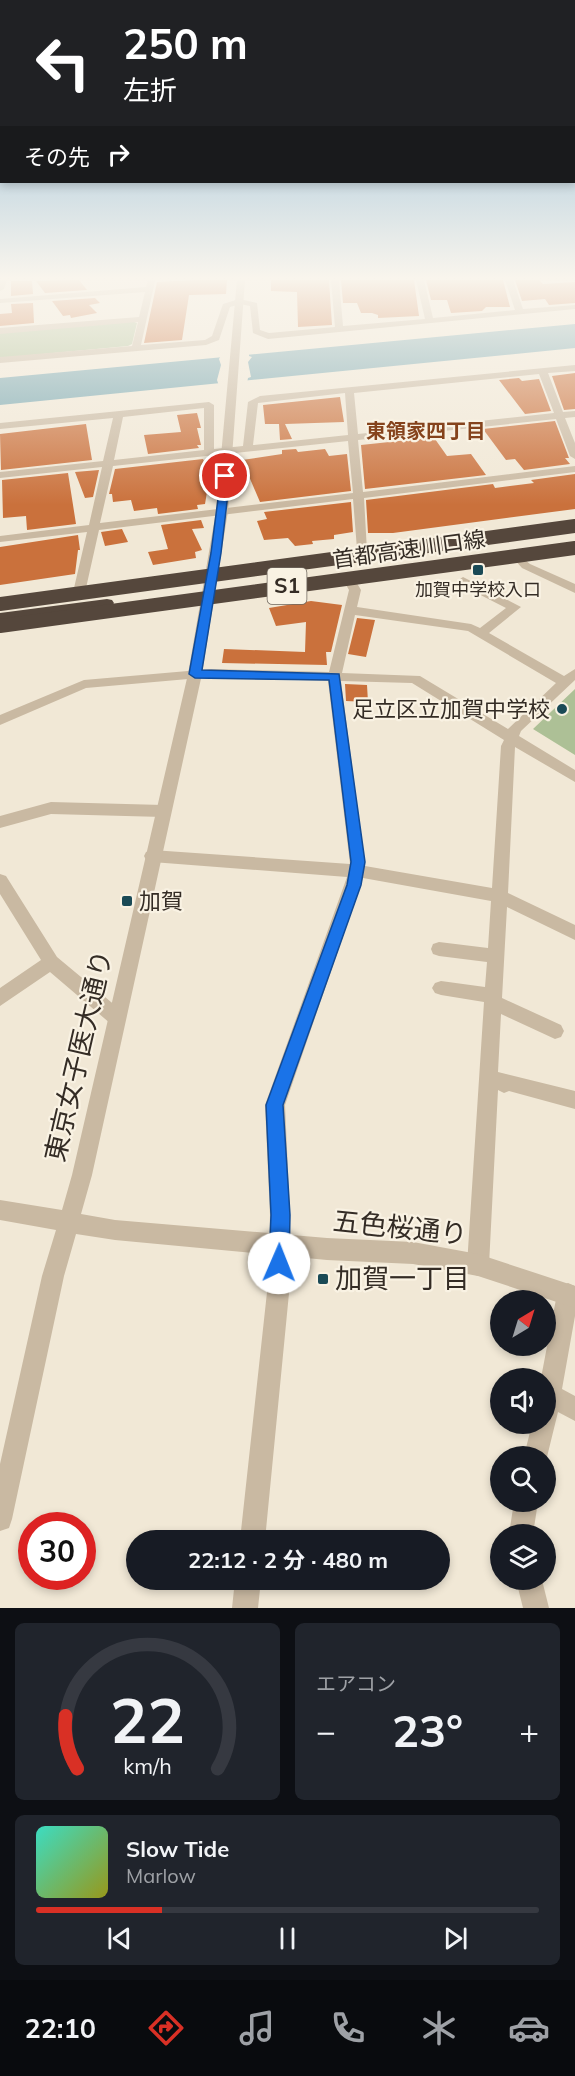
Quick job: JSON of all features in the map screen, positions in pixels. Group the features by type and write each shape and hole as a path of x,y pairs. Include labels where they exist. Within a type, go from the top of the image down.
{"highway":[{"name":"首都高速川口線","path":"0,605 575,526"},
{"name":"S1","path":"0,605 292,571 575,532"},
{"path":"0,618 575,541"},
{"name":"首都高速川口線","path":"0,626 575,548"}],"street":[{"path":"0,360 56,355"},
{"name":"東京女子医大通り","path":"0,1520 67,1223 82,1175 152,856 195,674 222,511 236,355"},
{"path":"248,448 253,402 260,399 575,368"},
{"path":"543,372 575,456"},
{"path":"350,390 352,437 363,549"},
{"path":"0,426 209,405 209,452"},
{"path":"80,588 119,414"},
{"path":"0,475 575,414"},
{"path":"0,539 575,469"},
{"path":"520,559 526,566 575,589"},
{"path":"463,581 515,607 481,633"},
{"path":"253,1530 279,1283 275,1105 354,885 358,862 334,676 349,610 356,590 351,583"},
{"path":"349,610 471,627 570,678 515,729 510,737 478,1265"},
{"path":"0,720 84,684 195,674 415,679 575,777"},
{"path":"0,822 51,807 163,811"},
{"path":"152,856 356,871 499,896 575,933"},
{"path":"0,880 51,962 117,1018"},
{"path":"439,949 495,956"},
{"path":"0,998 51,962"},
{"path":"441,988 494,999 555,1031"},
{"path":"489,1077 504,1084 509,1082 575,1100"},
{"name":"五色桜通り","path":"0,1210 115,1230 413,1253 478,1265 571,1296"},
{"path":"556,1368 571,1296"},
{"path":"556,1405 575,1409"},
{"path":"245,1608 247,1590"},
{"path":"532,1590 536,1608"}],"green space":[{"path":"0,355 32,355 0,358"},
{"name":"足立区立加賀中学校","path":"575,689 575,755 533,729"}],"water":[{"path":"244,355 504,355 0,405 0,378"}],"pier":[{"path":"221,355 252,357 248,362 251,377 248,378 247,383 219,386 217,380 221,365 219,359"}],"building":[{"path":"575,373 575,409 564,410 552,376"},
{"path":"519,378 522,381 539,379 551,411 525,414 499,380"},
{"path":"340,397 344,422 285,424 292,439 280,440 279,424 265,424 263,405"},
{"path":"197,413 201,428 197,428 201,445 197,445 199,448 148,454 144,435 181,432 177,415"},
{"path":"555,421 569,458 565,458 570,464 524,470 515,459 506,460 483,429"},
{"path":"86,424 92,460 1,470 0,434"},
{"path":"435,439 447,456 471,454 486,475 365,489 361,445"},
{"path":"296,449 298,452 325,449 329,456 347,454 351,491 260,502 242,460 282,454 282,450"},
{"path":"203,459 210,474 205,504 197,505 198,509 158,514 157,508 134,511 131,500 113,502 112,494 109,494 115,469"},
{"path":"99,470 93,497 85,498 75,472"},
{"path":"68,473 76,524 27,530 26,516 3,518 2,480"},
{"path":"575,474 575,509 393,533 368,533 366,500 493,484 495,488"},
{"path":"351,502 353,532 334,535 334,539 312,541 313,544 295,546 288,538 264,540 257,521 267,519 264,512"},
{"path":"201,520 204,528 192,529 202,550 195,552 196,558 153,565 148,552 168,549 161,525"},
{"path":"122,529 128,542 105,546 101,532"},
{"path":"78,535 80,550 78,550 75,574 0,585 0,547"},
{"path":"311,601 342,605 331,652 326,652 327,665 222,663 224,649 305,652 306,622 276,626 269,608"},
{"path":"357,618 375,620 366,657 348,654"},
{"path":"345,684 367,685 368,702 346,701"}],"place":[{"name":"加賀中学校入口","path":"478,570"},
{"name":"足立区立加賀中学校","path":"562,709"},
{"name":"加賀","path":"127,901"},
{"name":"加賀一丁目","path":"323,1279"}],"district":[{"name":"東領家四丁目","path":"426,431"}],"route":[{"path":"225,476 216,553 195,674 334,676 358,862 354,885 275,1105 280,1215 279,1263"}]}
